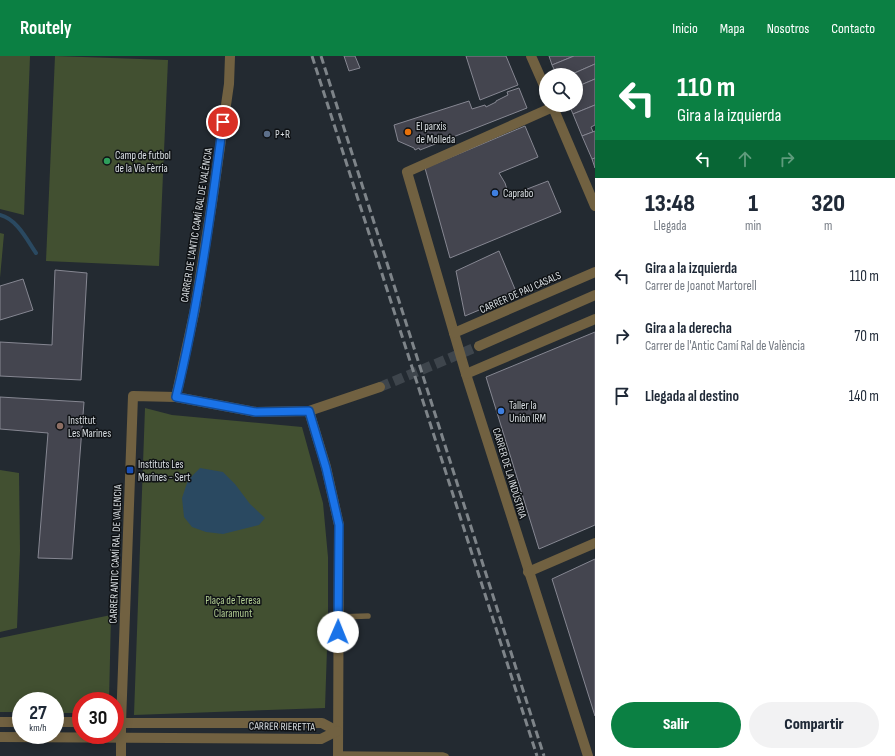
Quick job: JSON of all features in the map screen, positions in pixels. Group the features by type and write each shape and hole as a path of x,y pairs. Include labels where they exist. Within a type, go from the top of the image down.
{"street":[{"name":"CARRER DE L'ANTIC CAMÍ RAL DE VALÈNCIA","path":"176,397 195,309 212,203 229,84 230,56"},
{"path":"532,56 539,73"},
{"name":"CARRER DE LA INDÚSTRIA","path":"540,112 407,172 466,374 588,756"},
{"path":"556,112 595,206"},
{"name":"CARRER DE PAU CASALS","path":"454,334 595,272"},
{"path":"479,346 595,295"},
{"path":"466,374 595,318"},
{"path":"176,397 256,412 309,411 380,387"},
{"name":"CARRER ANTIC CAMÍ RAL DE VALENCIA","path":"119,692 133,396 176,397"},
{"path":"309,411 326,468 339,525 338,755"},
{"path":"528,572 595,543"},
{"path":"0,722 12,722"},
{"name":"CARRER RIERETTA","path":"124,723 322,723 337,731"},
{"name":"CARRER RIERETTA","path":"124,738 321,739 337,731"},
{"name":"CARRER RIERETTA","path":"0,737 72,738"},
{"name":"CARRER ANTIC CAMÍ RAL DE VALENCIA","path":"121,744 121,756"}],"lane":[{"path":"338,617 368,616"},
{"path":"338,755 446,756"}],"green space":[{"path":"0,56 30,56 24,215 0,209"},
{"name":"Camp de futbol de la Via Fèrria","path":"55,56 168,60 159,266 46,261"},
{"path":"0,233 4,234 0,278"},
{"name":"Plaça de Teresa Claramunt","path":"145,408 172,415 302,427 323,503 328,557 328,619 325,708 134,715"},
{"path":"0,470 19,473 20,551 17,628 0,632"},
{"path":"111,615 109,692 72,692 72,713 64,713 64,692 12,692 12,712 0,712 0,638"}],"water":[{"path":"200,468 223,472 235,484 250,504 265,518 259,525 223,534 206,532 192,527 184,517 182,498 188,480"}],"building":[{"path":"344,56 355,56 360,68 349,71"},
{"path":"466,56 506,56 518,85 480,100"},
{"path":"549,56 574,56 552,65"},
{"path":"574,56 595,56 595,64 583,69 583,68 554,68 552,65"},
{"path":"595,64 595,79 583,84 583,69"},
{"path":"595,79 595,105 583,110 583,84"},
{"path":"519,88 527,108 420,150 419,148 415,150 414,148 398,141 394,125 469,101 472,109 485,105 486,107 508,95 507,92"},
{"path":"595,105 595,125 591,127 593,132 582,136 573,114 583,112 583,110"},
{"path":"525,126 538,157 499,173 505,183 509,196 548,181 561,212 450,258 425,168"},
{"path":"595,131 595,158 592,159 582,136"},
{"path":"595,158 595,168 592,159"},
{"path":"499,251 517,294 465,316 456,271"},
{"path":"55,270 87,273 81,380 0,376 0,342 52,345"},
{"path":"23,279 33,310 0,320 0,286"},
{"path":"595,332 595,525 539,549 486,377"},
{"path":"0,397 84,402 72,559 38,558 48,433 0,429"},
{"path":"595,559 595,716 552,579"}],"waterway":[{"path":"0,215 6,217 16,225 36,253"}],"tunnel":[{"path":"380,387 479,346"}],"railway":[{"path":"312,56 537,756"},
{"path":"321,56 544,756"}],"place":[{"name":"El parxis de Molleda","path":"408,132"},
{"name":"P+R","path":"267,134"},
{"name":"Camp de futbol de la Via Fèrria","path":"107,161"},
{"name":"Caprabo","path":"495,193"},
{"name":"Taller la Unión IRM","path":"501,411"},
{"name":"Institut Les Marines","path":"60,426"},
{"name":"Instituts Les Marines - Sert","path":"130,470"}],"route":[{"path":"223,122 195,309 176,397 256,412 309,411 326,468 339,525 338,632"}]}
